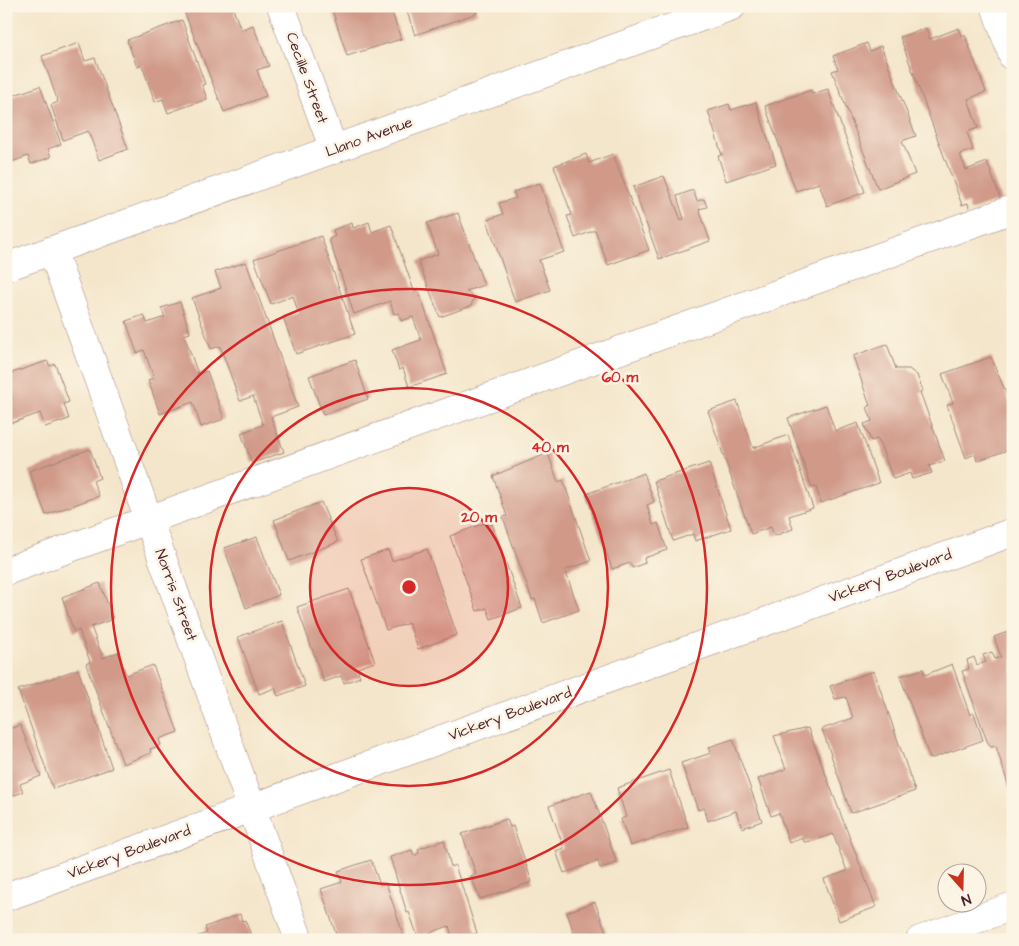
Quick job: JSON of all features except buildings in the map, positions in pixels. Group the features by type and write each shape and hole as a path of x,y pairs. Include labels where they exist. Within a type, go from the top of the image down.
{"street":[{"name":"Cecille Street","path":"281,6 334,150"},
{"name":"Llano Avenue","path":"6,267 732,6"},
{"path":"995,6 1013,57"},
{"path":"6,571 1013,209"},
{"name":"Norris Street","path":"52,250 299,940"},
{"name":"Vickery Boulevard","path":"6,896 1013,532"},
{"path":"920,940 1013,906"}]}
